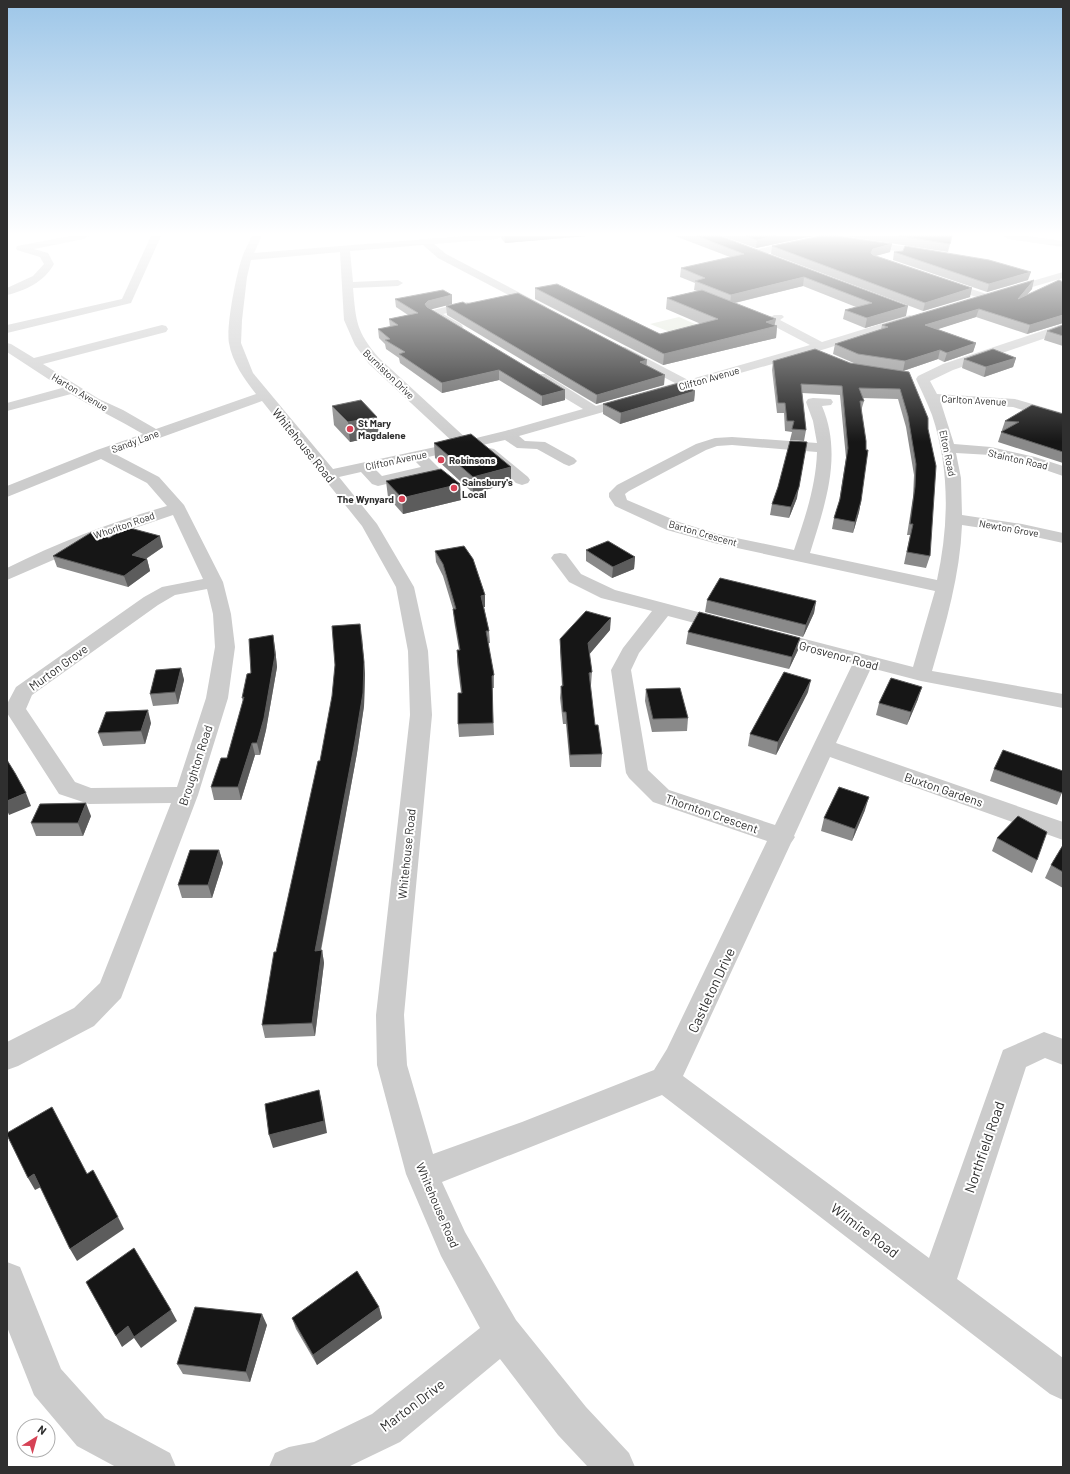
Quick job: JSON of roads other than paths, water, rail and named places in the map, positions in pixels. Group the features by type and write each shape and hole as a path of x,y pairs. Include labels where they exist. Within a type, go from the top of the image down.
{"street":[{"path":"7,329 111,305"},
{"name":"Whitehouse Road","path":"238,305 235,343 247,374 328,475 370,524 405,587 418,651 421,715 390,1015 392,1065 422,1174 454,1244 503,1333 572,1421 615,1467"},
{"name":"Burniston Drive","path":"349,305 350,320 354,332 361,345 374,361 471,444 522,480"},
{"path":"467,305 433,313 467,333"},
{"path":"535,305 553,314"},
{"name":"Clifton Avenue","path":"328,475 365,467 378,481 432,469 418,455 508,435 808,350 824,352 921,316 901,308"},
{"path":"778,317 772,321 824,352"},
{"path":"908,377 924,379 948,367 1063,328"},
{"path":"31,362 162,329"},
{"path":"609,344 686,384"},
{"name":"Harton Avenue","path":"7,347 94,402 118,413 154,434"},
{"path":"527,370 594,410"},
{"name":"Elton Road","path":"922,675 952,557 955,519 954,485 948,448 938,412 930,398 924,379"},
{"path":"7,407 73,389"},
{"name":"Sandy Lane","path":"7,492 102,453 264,396"},
{"name":"Carlton Avenue","path":"930,398 1015,403 1063,418"},
{"path":"800,557 814,512 822,476 825,448 822,427 813,402 826,402"},
{"path":"508,435 522,445 540,445 569,461"},
{"name":"Barton Crescent","path":"825,448 732,441 715,442 701,447 623,488 617,493 617,497 621,503 673,526 714,538 944,587"},
{"name":"Stainton Road","path":"948,448 991,451 1030,460 1063,471"},
{"name":"Broughton Road","path":"7,1057 84,1017 110,990 186,795 217,698 225,647 222,614 214,582 178,508 153,480 102,453"},
{"name":"Whorlton Road","path":"7,576 37,559 102,531 178,508"},
{"name":"Newton Grove","path":"955,519 1022,529 1063,538"},
{"name":"Grosvenor Road","path":"559,558 575,578 608,594 922,675 1063,701"},
{"name":"Murton Grove","path":"186,795 89,796 67,788 15,710 23,692 151,600 169,591 214,582"},
{"name":"Thornton Crescent","path":"664,608 630,652 622,670 637,773 662,796 783,837"},
{"name":"Castleton Drive","path":"666,1080 678,1058 783,837 864,661"},
{"name":"Buxton Gardens","path":"824,747 1063,831"},
{"name":"Northfield Road","path":"937,1285 1014,1059 1044,1045 1063,1052"},
{"path":"422,1174 524,1136 666,1080"},
{"name":"Wilmire Road","path":"666,1080 1063,1381"},
{"path":"7,1280 47,1382 91,1432 156,1467"},
{"name":"Marton Drive","path":"289,1467 317,1461 386,1428 503,1333"}],"place":[{"name":"St Mary Magdalene","path":"350,429"},
{"name":"Robinsons","path":"441,460"},
{"name":"Sainsbury's Local","path":"454,488"},
{"name":"The Wynyard","path":"402,499"}]}
